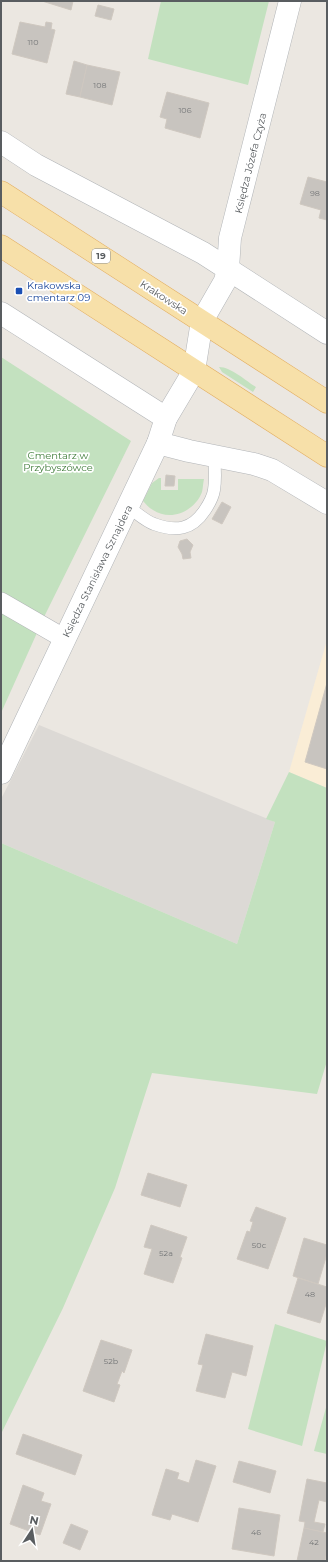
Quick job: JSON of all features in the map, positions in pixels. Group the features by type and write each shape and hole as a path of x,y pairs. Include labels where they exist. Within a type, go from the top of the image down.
{"main road":[{"name":"Krakowska","path":"1,192 327,402"},
{"path":"1,246 327,456"}],"street":[{"name":"Księdza Józefa Czyża","path":"202,321 225,281 228,269 230,238 290,1"},
{"path":"1,142 36,165 203,254 327,333"},
{"path":"1,313 166,418"},
{"path":"194,371 202,321"},
{"name":"Księdza Stanisława Sznajdera","path":"1,773 158,443 166,418 194,371"},
{"path":"158,443 190,451 248,462 272,470 327,503"},
{"path":"1,602 65,639"}],"lane":[{"path":"128,507 153,524 173,529 192,524 203,513 214,492 214,456"}],"shaded area":[{"path":"327,640 327,788 289,772"},
{"path":"39,725 275,822 237,944 1,843 1,799"}],"green space":[{"path":"161,1 269,1 248,85 148,59"},
{"name":"Cmentarz w Przybyszówce","path":"1,357 131,441 45,615 1,713"},
{"path":"219,367 228,369 256,387 253,392 222,372"},
{"path":"161,478 161,490 178,490 178,479 204,479 202,492 194,505 182,513 167,515 160,513 150,508 143,501 152,483"},
{"path":"289,772 327,788 327,1061 317,1094 152,1073 115,1188 63,1308 1,1434 1,843 237,944 275,822 266,819"},
{"path":"275,1324 327,1341 302,1446 248,1429"},
{"path":"327,1404 327,1454 314,1451"}],"building":[{"path":"42,1 73,1 71,10"},
{"path":"98,5 114,9 111,20 95,16"},
{"path":"20,22 45,27 46,22 52,23 51,29 55,30 47,63 12,54"},
{"path":"74,61 87,65 80,97 66,94"},
{"path":"87,65 120,72 112,105 80,97"},
{"path":"167,92 209,103 200,138 165,128 167,119 160,117"},
{"path":"308,177 327,182 327,220 319,218 321,210 300,204"},
{"path":"166,475 175,476 174,486 165,486"},
{"path":"222,502 231,507 222,524 212,519"},
{"path":"187,539 193,545 190,552 191,558 183,559 178,547 180,541"},
{"path":"327,683 327,769 305,762"},
{"path":"148,1173 187,1185 180,1207 141,1195"},
{"path":"256,1207 286,1218 268,1269 237,1259 247,1231 250,1232 253,1222 250,1221"},
{"path":"151,1225 187,1237 180,1257 182,1258 173,1283 144,1274 152,1249 144,1247"},
{"path":"304,1238 327,1245 327,1254 318,1284 293,1276"},
{"path":"298,1278 327,1287 327,1301 320,1323 287,1313"},
{"path":"206,1334 253,1346 246,1376 232,1372 225,1398 196,1391 203,1365 198,1364"},
{"path":"101,1340 132,1350 124,1373 122,1371 117,1384 120,1385 114,1402 83,1391"},
{"path":"23,1434 82,1455 75,1475 16,1454"},
{"path":"196,1460 216,1466 198,1522 172,1514 170,1520 152,1515 166,1469 179,1473 177,1479 189,1483"},
{"path":"239,1461 276,1471 270,1493 233,1482"},
{"path":"307,1479 327,1483 327,1502 319,1500 314,1522 325,1524 323,1532 304,1528 305,1522 299,1521"},
{"path":"23,1485 44,1493 41,1501 51,1504 40,1535 10,1524"},
{"path":"239,1508 280,1515 274,1556 232,1549"},
{"path":"71,1524 88,1531 80,1550 63,1543"},
{"path":"304,1528 327,1533 327,1551 325,1561 297,1561"}],"place":[{"name":"Krakowska cmentarz 09","path":"19,291"}]}
